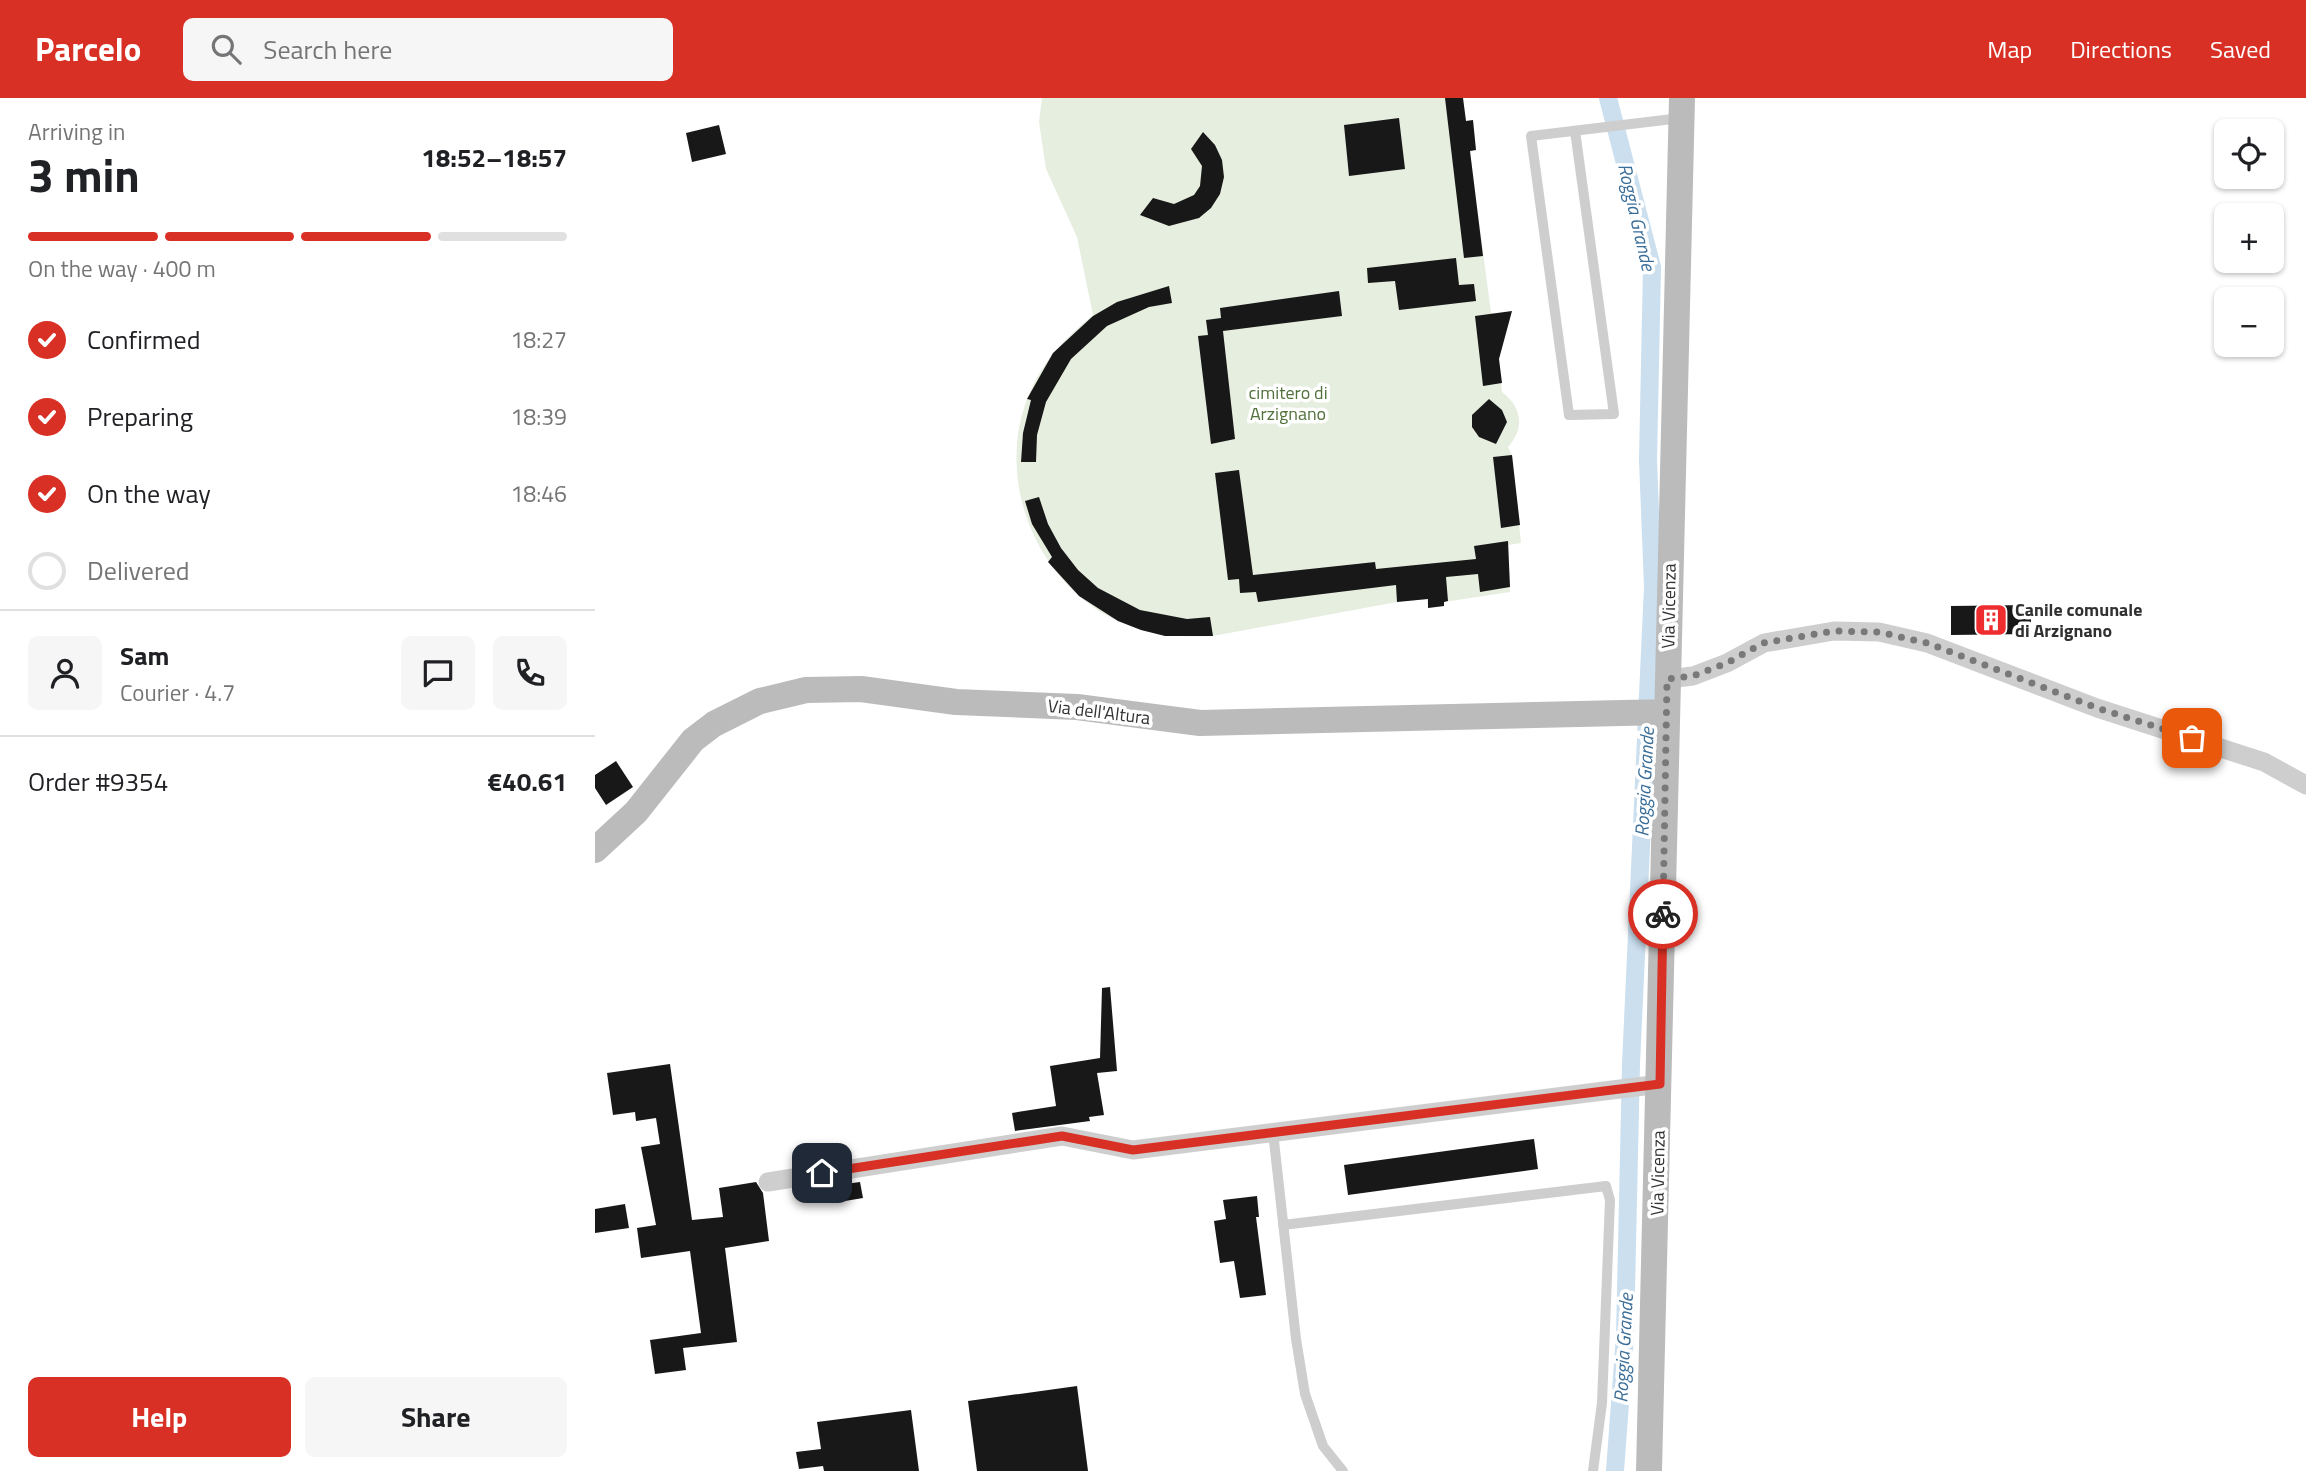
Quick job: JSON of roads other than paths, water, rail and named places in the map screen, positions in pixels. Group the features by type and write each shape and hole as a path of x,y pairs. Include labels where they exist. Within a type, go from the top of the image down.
{"main road":[{"name":"Via Vicenza","path":"1649,1471 1667,679 1684,105"},
{"name":"Via dell'Altura","path":"595,850 636,812 693,740 714,724 760,701 806,690 861,688 956,702 1077,707 1200,723 1667,712"}],"street":[{"path":"1667,679 1693,676 1727,663 1763,643 1834,631 1879,632 1927,643 2097,708 2264,762 2306,785"},
{"path":"768,1182 1062,1136 1133,1150 1659,1084"}],"lane":[{"path":"1575,131 1614,414 1569,415 1531,136 1624,125 1684,105"},
{"path":"1273,1132 1305,1394 1323,1446 1343,1471"},
{"path":"1283,1225 1606,1186 1609,1200 1602,1403 1593,1471"}],"waterway":[{"name":"Roggia Grande","path":"1608,98 1652,267 1648,460 1653,587 1631,1064 1625,1336 1615,1471"}],"place":[{"name":"Canile comunale di Arzignano","path":"1991,620"}],"park label":[{"name":"cimitero di Arzignano","path":"1288,403"}]}
